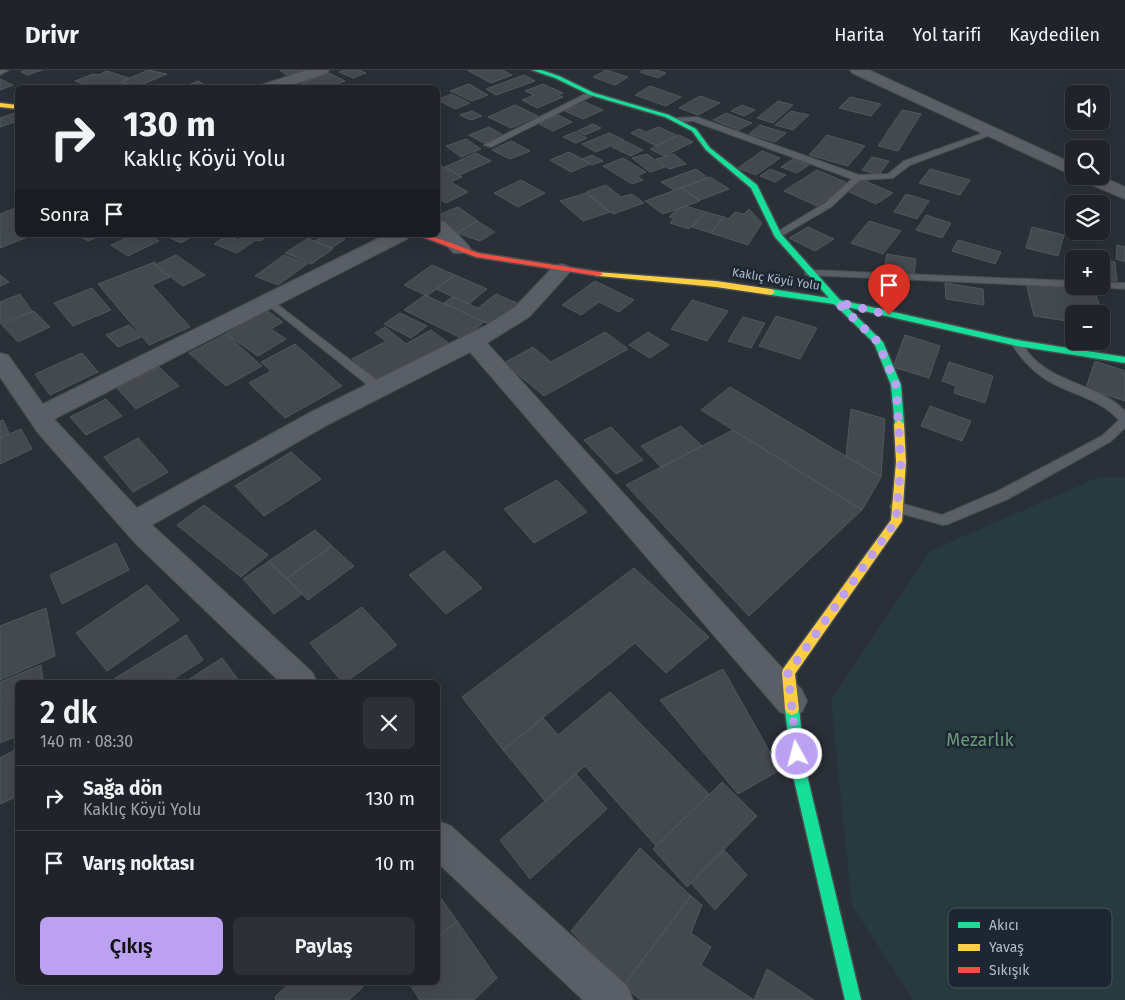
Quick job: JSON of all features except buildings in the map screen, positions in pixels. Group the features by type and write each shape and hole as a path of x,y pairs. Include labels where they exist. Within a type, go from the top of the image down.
{"street":[{"path":"272,70 292,84 322,70"},
{"path":"536,70 557,77 592,94 667,116 694,130 708,149 754,187 778,234 810,274 878,342 896,385 901,462 896,521 788,673 800,771 853,1000"},
{"path":"857,70 1065,167"},
{"path":"0,105 15,107"},
{"path":"1106,185 1125,194"},
{"path":"440,228 461,249"},
{"path":"39,416 396,237"},
{"name":"Kaklıç Köyü Yolu","path":"428,237 476,255 561,270 716,284 837,302 1017,343 1125,360"},
{"path":"134,522 320,418 473,341 522,312 561,270"},
{"path":"473,341 791,701"},
{"path":"0,360 39,416 134,522 298,680"},
{"path":"440,841 591,982 613,1000"}],"lane":[{"path":"488,145 592,94"},
{"path":"676,120 694,119 858,178 890,176 907,163 992,133"},
{"path":"778,234 828,205 858,178"},
{"path":"810,274 1065,284"},
{"path":"1110,285 1125,286"},
{"path":"269,301 379,388"},
{"path":"897,508 944,520 1012,490 1106,439 1125,420 1112,405 1050,377 1027,359 1017,343"}],"green space":[{"name":"Mezarlık","path":"1125,477 1125,1000 914,1000 852,906 831,700 930,551 1097,478"}],"traffic: fast":[{"path":"535,70 557,77 592,94 667,116 694,130 708,149 754,187 778,235 837,302 878,342 896,385 899,424"},
{"path":"771,292 837,302 1017,343 1125,360"},
{"path":"792,709 799,771 853,1000"}],"traffic: slow":[{"path":"0,105 15,107"},
{"path":"599,274 716,284 771,292"},
{"path":"792,709 788,673 896,521 901,462 899,424"}],"traffic: jam":[{"path":"427,237 476,255 599,274"}],"route":[{"path":"797,754 788,673 896,521 901,462 896,385 878,342 837,302 889,315"}]}
